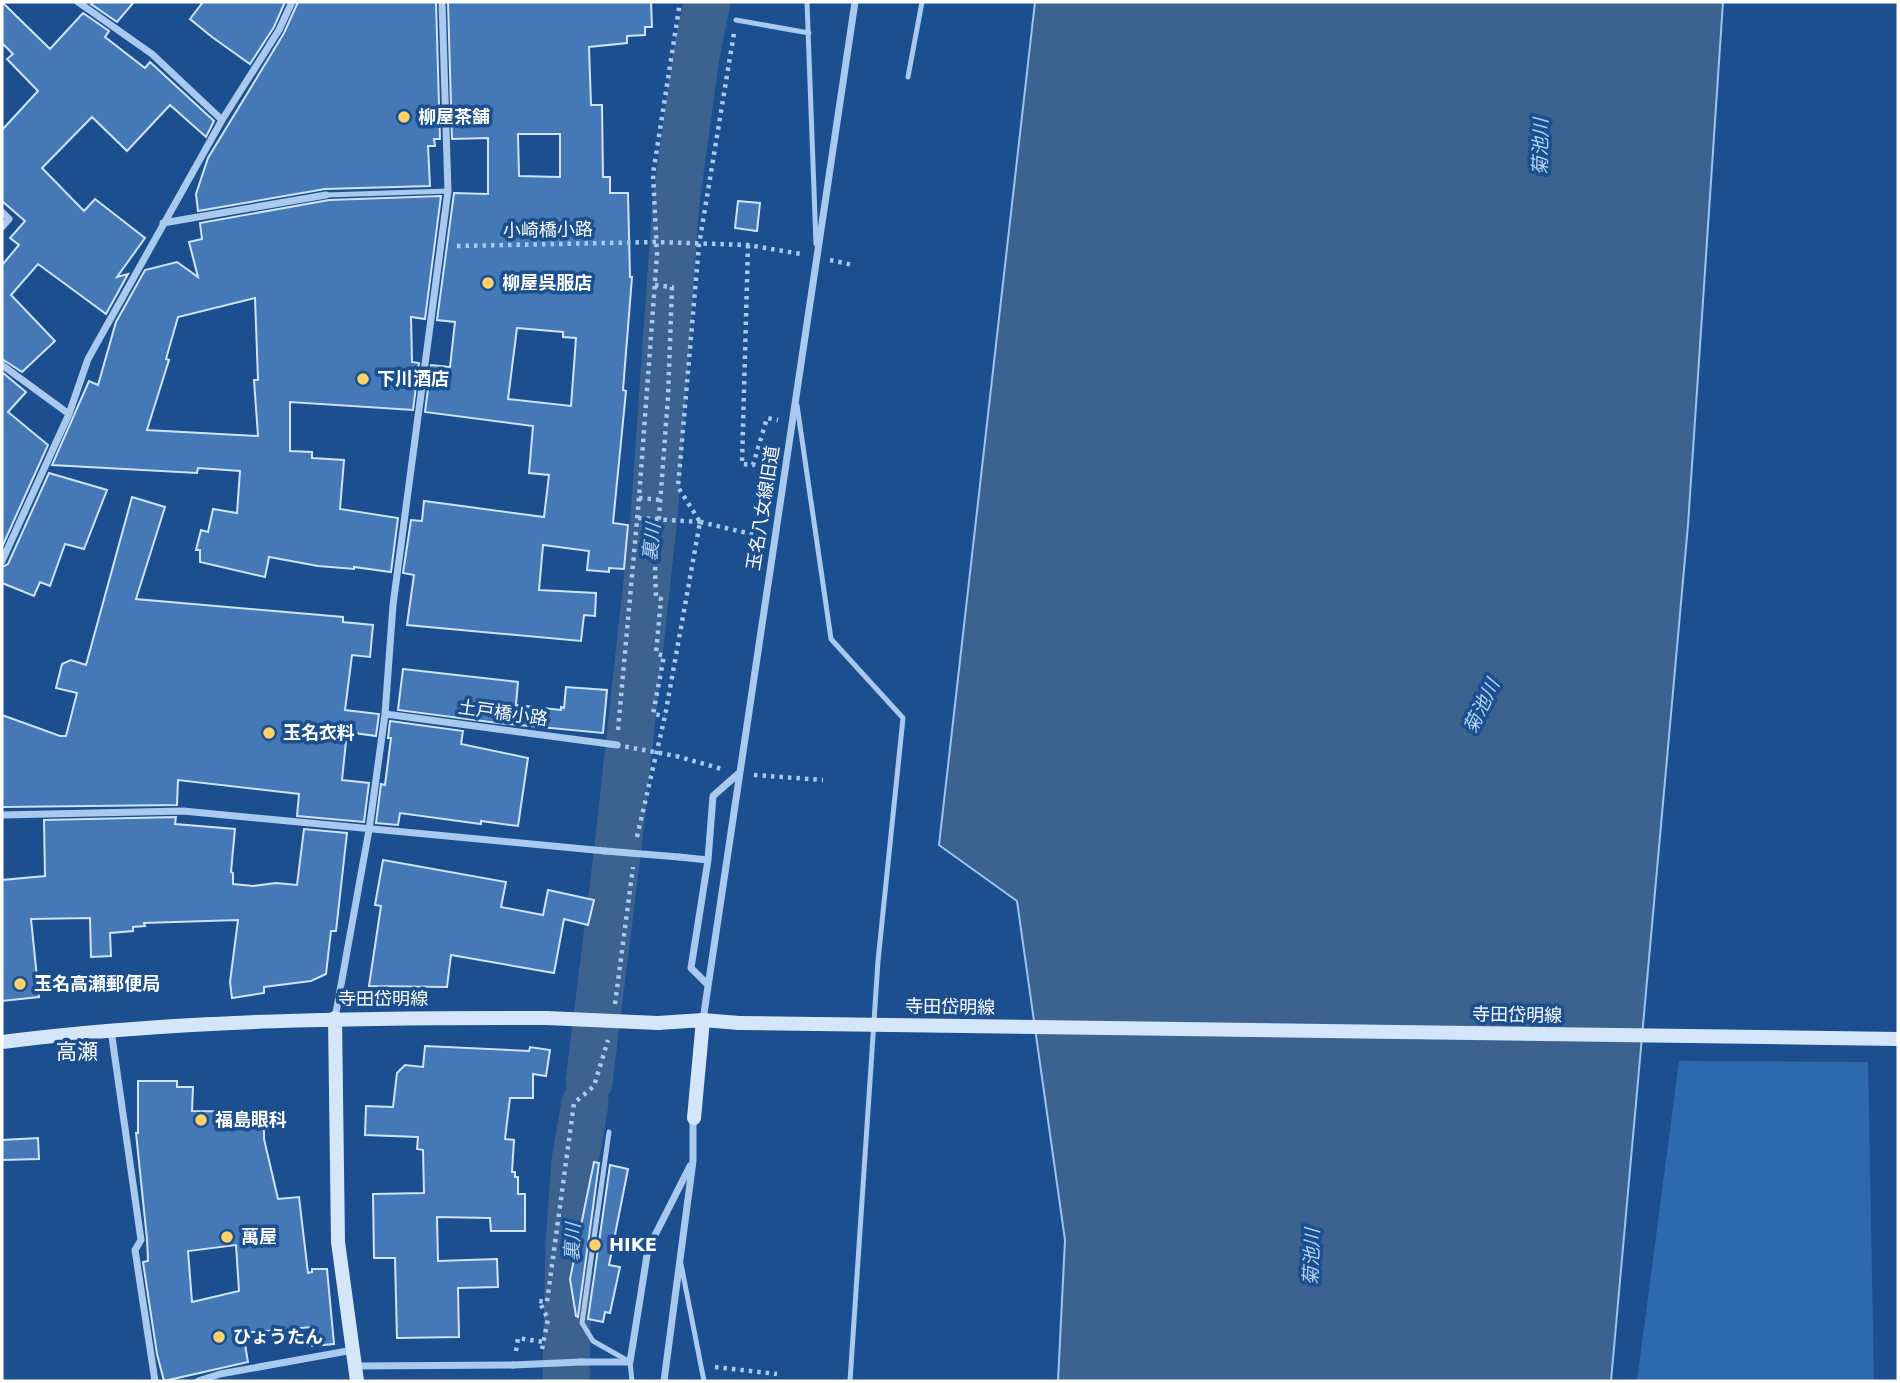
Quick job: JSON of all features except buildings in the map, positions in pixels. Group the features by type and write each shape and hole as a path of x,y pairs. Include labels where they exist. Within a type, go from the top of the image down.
{"main road":[{"name":"寺田岱明線","path":"2,1042 111,1030 335,1018 546,1018 658,1023 703,1020 739,1023 1898,1039"},
{"path":"335,1018 338,1242 357,1381"},
{"path":"694,1118 703,1020"}],"street":[{"path":"78,2 152,54 222,120"},
{"path":"2,561 69,414 88,359 222,120 279,30 292,2"},
{"path":"335,1018 369,830 385,714 393,605 448,191 442,2"},
{"name":"玉名八女線旧道","path":"703,1020 855,2"},
{"path":"163,223 326,195"},
{"path":"2,212 9,219 2,227"},
{"path":"2,365 69,414"},
{"name":"土戸橋小路","path":"385,714 617,745"},
{"path":"708,984 691,968 708,860 713,796 738,774"},
{"path":"2,814 183,811 708,860"},
{"path":"111,1030 141,1240 135,1250 155,1381"},
{"path":"664,1381 693,1160 694,1118"},
{"path":"356,1366 513,1366 630,1362 649,1249 693,1160"},
{"path":"198,1381 220,1374 354,1350"}],"lane":[{"path":"807,2 817,257"},
{"path":"908,77 922,2"},
{"path":"736,20 809,33"},
{"path":"326,195 448,191"},
{"path":"796,399 831,639 903,718 878,961 850,1381"},
{"path":"609,1132 582,1323 593,1341 630,1362 632,1381"},
{"path":"680,1258 704,1381"}],"path":[{"path":"680,2 653,174 656,285 617,745 676,756 738,774 823,780"},
{"path":"656,285 672,287 662,500 655,571 656,598 661,599 656,653 664,656 653,713 665,716 700,522 678,487 699,245 736,20"},
{"name":"小崎橋小路","path":"440,246 656,242 748,245 817,257"},
{"path":"748,245 743,464 752,465 767,418 792,423"},
{"path":"639,498 662,500"},
{"path":"638,517 700,522 774,540"},
{"path":"539,1301 548,1318"},
{"path":"701,1365 777,1374"}],"shaded area":[{"path":"1679,1061 1868,1062 1874,1381 1637,1381"}],"water":[{"name":"菊池川","path":"1035,2 1723,2 1688,525 1611,1381 1058,1381 1065,1240 1017,901 939,845"}],"waterway":[{"name":"裏川","path":"589,1082 654,517 676,202 696,56 707,2"},
{"name":"裏川","path":"566,1381 569,1243 575,1161 585,1103"}],"place":[{"name":"柳屋茶舗","path":"404,117"},
{"name":"柳屋呉服店","path":"488,283"},
{"name":"下川酒店","path":"363,379"},
{"name":"玉名衣料","path":"269,733"},
{"name":"玉名高瀬郵便局","path":"20,984"},
{"name":"福島眼科","path":"201,1120"},
{"name":"萬屋","path":"227,1237"},
{"name":"HIKE","path":"595,1245"},
{"name":"ひょうたん","path":"219,1337"}],"district":[{"name":"高瀬","path":"77,1052"}]}
